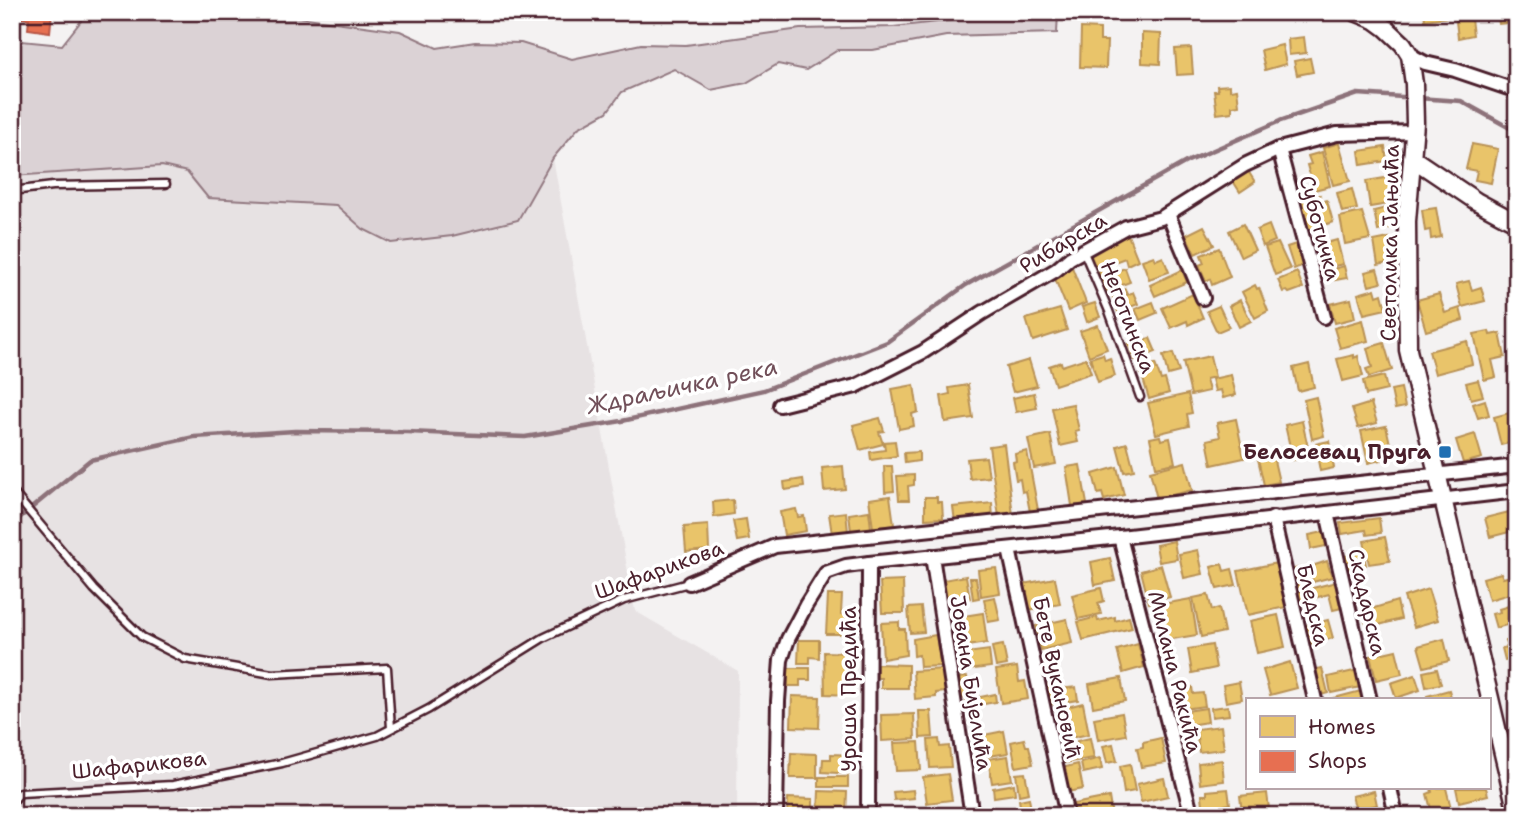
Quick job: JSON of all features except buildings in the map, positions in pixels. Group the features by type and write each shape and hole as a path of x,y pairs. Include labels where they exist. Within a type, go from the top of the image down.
{"street":[{"path":"1355,12 1386,28 1404,44 1410,55 1425,63 1517,91"},
{"name":"Светолика Јањића","path":"1410,55 1414,84 1414,127 1408,200 1408,350 1490,698"},
{"name":"Рибарска","path":"780,405 856,386 923,352 982,313 1056,270 1083,250 1126,227 1161,218 1245,164 1279,149 1337,134 1414,127"},
{"name":"Суботичка","path":"1279,149 1324,317"},
{"path":"1412,158 1517,223"},
{"path":"1408,200 1423,184 1448,182"},
{"path":"1168,214 1203,298"},
{"name":"Шафарикова","path":"689,583 775,546 1517,466"},
{"path":"776,816 781,660 788,639 826,573 846,566 869,563 1517,491"},
{"name":"Скадарска","path":"1327,513 1370,698"},
{"name":"Бледска","path":"1273,519 1315,698"},
{"name":"Милана Ракића","path":"1120,537 1192,816"},
{"name":"Бете Вукановић","path":"1009,549 1067,816"},
{"name":"Јована Бијелића","path":"932,556 972,816"},
{"name":"Уроша Предића","path":"868,816 869,563"},
{"name":"Светолика Јањића","path":"1490,698 1517,813"},
{"path":"1390,790 1396,816"}],"lane":[{"path":"12,191 53,186 166,184"},
{"name":"Неготинска","path":"1083,250 1109,311 1140,397"},
{"path":"12,491 94,589 142,637 185,659 272,674 387,668 391,728"},
{"name":"Шафарикова","path":"12,802 20,793 173,785 282,763 376,736 488,673 543,638 624,600 689,583"}],"shaded area":[{"path":"92,12 256,12 400,31 437,48 475,42 521,43 572,59 641,44 686,45 800,29 893,27 1026,12 1058,12 1057,33 946,36 873,50 838,50 806,70 778,64 746,83 711,90 674,69 622,92 607,112 578,128 553,158 518,220 452,236 391,243 363,229 336,205 208,198 187,172 162,166 12,176 12,40 62,45 85,16"},
{"path":"12,140 553,158 635,611 738,671 737,816 12,816"}],"waterway":[{"name":"Ждраљичка река","path":"12,524 90,460 194,437 295,431 525,437 622,421 764,390 887,342 966,285 1186,162 1280,121 1358,94 1461,101 1517,132"}],"place":[{"name":"Белосевац Пруга","path":"1445,452"}]}
